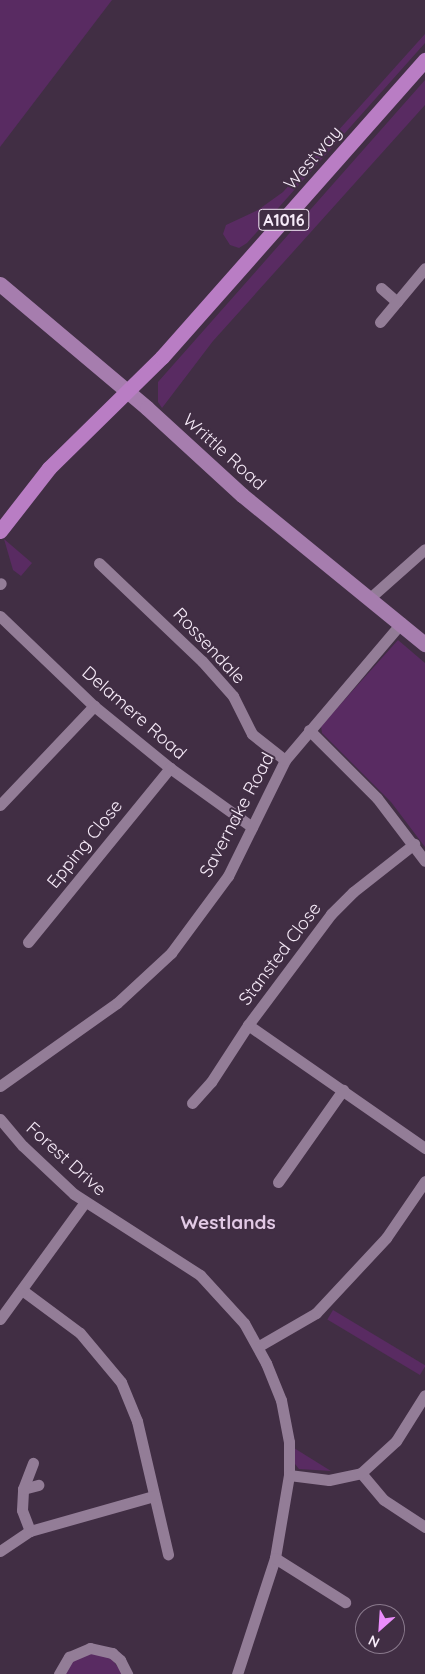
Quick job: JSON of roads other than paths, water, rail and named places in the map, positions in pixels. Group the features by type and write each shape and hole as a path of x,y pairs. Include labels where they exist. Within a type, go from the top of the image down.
{"main road":[{"name":"Westway","path":"128,392 425,60"},
{"name":"A1016","path":"0,531 49,468 128,392"}],"street":[{"path":"380,322 425,268"},
{"name":"Writtle Road","path":"0,284 128,392 242,495 371,598 425,644"},
{"path":"381,288 397,302"},
{"path":"371,598 425,549"},
{"name":"Rossendale","path":"99,563 202,661 233,696 252,734 285,760"},
{"name":"Delamere Road","path":"0,616 94,706 170,768 252,828"},
{"name":"Savernake Road","path":"0,1086 117,1003 171,953 228,876 285,760 401,624"},
{"path":"0,805 94,706"},
{"path":"309,730 360,779 414,844 425,861"},
{"name":"Epping Close","path":"28,942 170,768"},
{"name":"Stansted Close","path":"192,1103 211,1082 248,1025 331,914 353,892 414,844"},
{"path":"248,1025 425,1148"},
{"path":"278,1182 343,1090"},
{"name":"Forest Drive","path":"0,1119 39,1162 85,1202 170,1253 200,1275 231,1306 258,1346 281,1400 289,1442 289,1475 275,1558 237,1674"},
{"path":"258,1346 316,1313 386,1238 425,1181"},
{"path":"0,1319 85,1202"},
{"path":"22,1290 80,1333 121,1382 137,1421 168,1554"},
{"path":"289,1475 329,1480 361,1473 396,1441 425,1395"},
{"path":"30,1531 22,1510 23,1489 33,1463"},
{"path":"361,1473 384,1500 425,1527"},
{"path":"23,1489 38,1485"},
{"path":"0,1552 30,1531 154,1496"},
{"path":"275,1558 346,1602"},
{"path":"59,1674 69,1657 90,1648 112,1653 120,1660 127,1674"}],"district":[{"name":"Westlands","path":"228,1223"}]}
